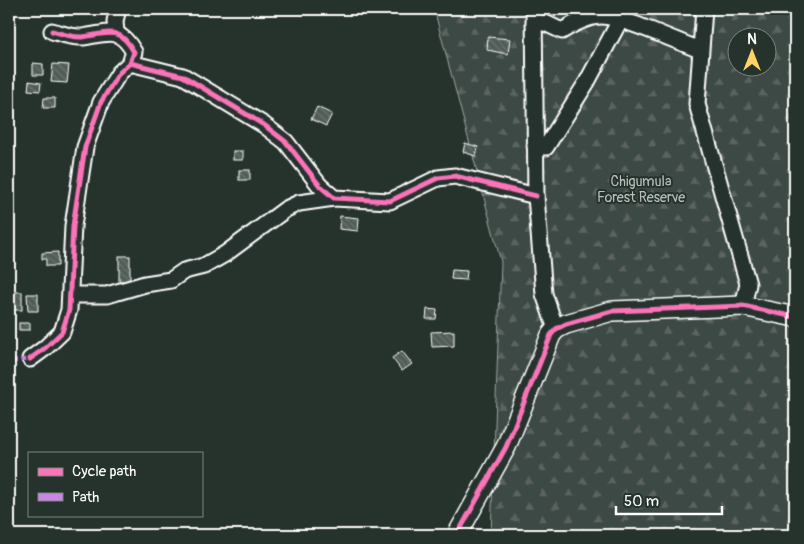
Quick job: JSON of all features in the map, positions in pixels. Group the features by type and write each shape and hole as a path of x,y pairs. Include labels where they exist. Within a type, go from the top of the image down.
{"street":[{"path":"116,32 115,21 118,9"},
{"path":"704,9 697,104 748,284 742,306"},
{"path":"534,16 562,30 573,24 602,16 623,14 700,50"},
{"path":"535,146 546,146 587,82 623,14"},
{"path":"534,16 536,196 544,294 556,329"},
{"path":"30,359 62,332 71,296 72,226 85,148 101,102 119,73 130,62 134,52 128,42 116,32 98,32 82,37 64,35 52,31"},
{"path":"130,62 183,76 264,125 286,142 320,186 334,198"},
{"path":"71,296 107,295 145,284 171,280 184,271 204,266 225,254 286,209 299,203 334,198 390,201 438,178 455,176 536,196"},
{"path":"457,535 506,448 550,335 556,329 566,324 612,312 742,306 795,317"}],"green space":[{"name":"Chigumula Forest Reserve","path":"434,9 795,9 795,535 491,535 501,262"}],"building":[{"path":"488,37 510,39 508,54 487,50"},
{"path":"33,63 43,64 43,75 33,75"},
{"path":"53,64 69,65 67,83 51,82"},
{"path":"29,81 41,83 40,91 28,90"},
{"path":"44,98 55,98 55,108 43,108"},
{"path":"317,107 332,114 326,126 311,119"},
{"path":"465,143 478,147 476,156 463,152"},
{"path":"233,151 243,151 243,160 233,160"},
{"path":"239,170 250,170 250,180 239,180"},
{"path":"340,216 359,218 358,231 339,229"},
{"path":"58,252 58,266 46,266 46,259 42,259 42,253"},
{"path":"119,256 130,256 130,281 119,281"},
{"path":"452,270 467,271 466,280 451,279"},
{"path":"9,292 22,292 22,310 9,310"},
{"path":"27,294 38,294 38,311 28,311"},
{"path":"427,309 437,310 436,319 426,319"},
{"path":"19,323 30,323 30,330 19,330"},
{"path":"454,331 454,346 432,347 431,332"},
{"path":"402,351 412,364 402,371 392,358"}],"marked path":[{"path":"9,362 30,359"}],"cycle path":[{"path":"30,359 62,332 69,310 73,226 85,147 101,102 119,73 130,63 134,52 123,38 113,33 79,37 52,31"},
{"path":"130,63 183,76 264,125 286,142 320,186 334,198 390,201 438,178 455,176 536,196"},
{"path":"457,535 506,447 551,335 556,329 566,324 612,311 743,306 795,317"}]}
